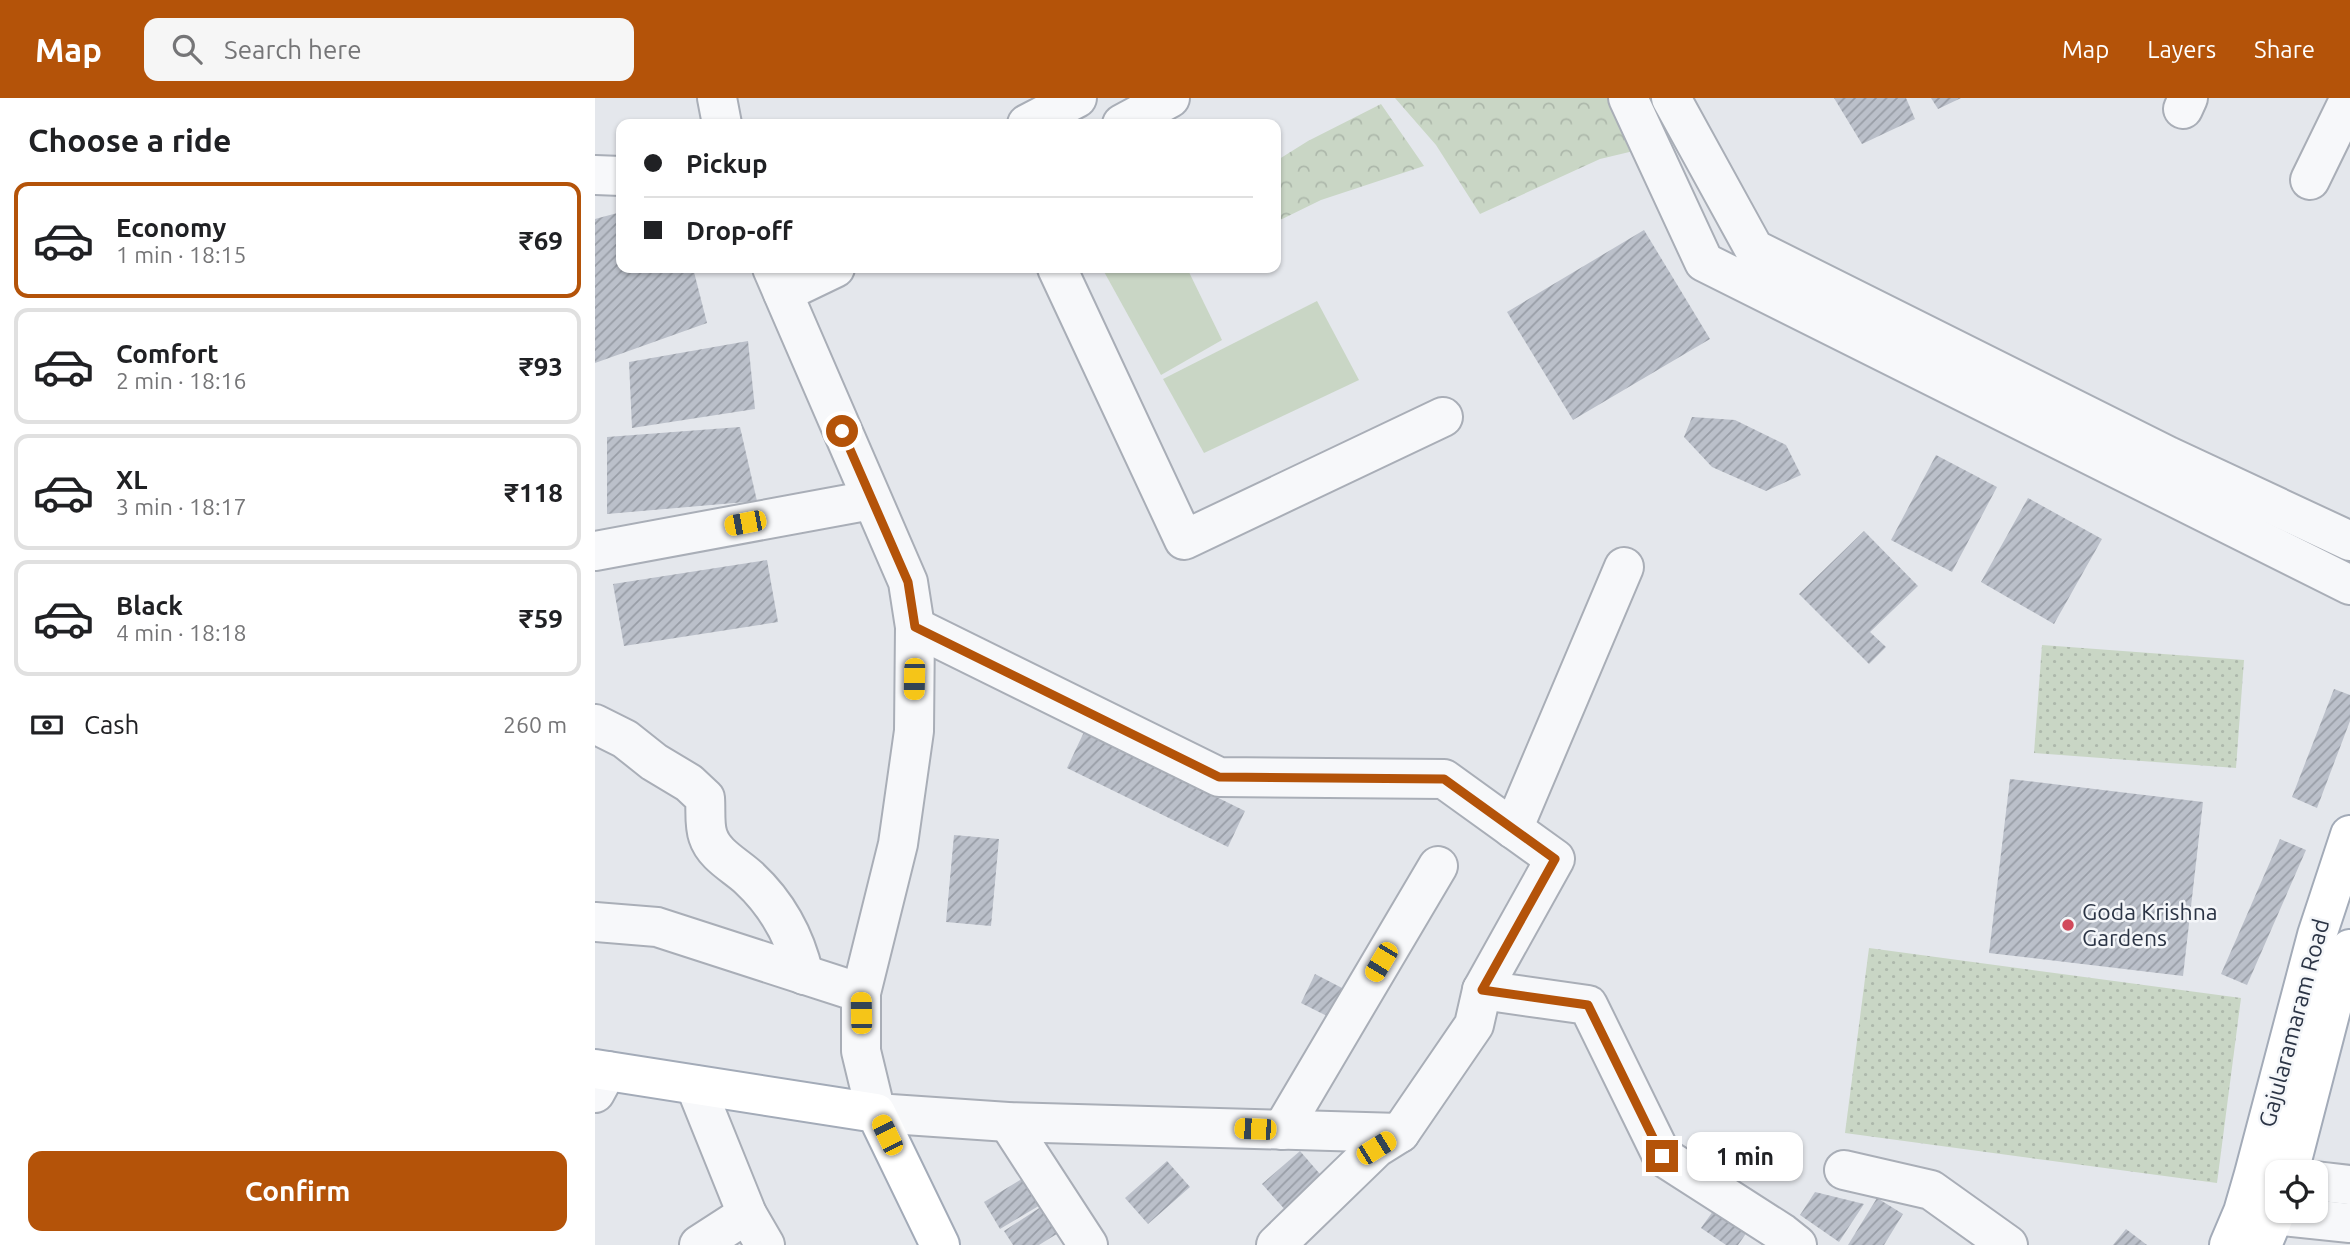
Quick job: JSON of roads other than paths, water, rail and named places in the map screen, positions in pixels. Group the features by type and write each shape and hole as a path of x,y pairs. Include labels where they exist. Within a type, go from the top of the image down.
{"main road":[{"name":"Gajularamaram Road","path":"2276,1160 2317,934 2350,835"},
{"path":"2278,1160 2350,949"},
{"path":"599,1077 695,1085 876,1114 940,1245"},
{"name":"Gajularamaram Road","path":"2257,1225 2265,1200"}],"street":[{"path":"717,98 721,119"},
{"path":"1037,119 1077,98"},
{"path":"1131,119 1170,98"},
{"path":"1628,98 1704,262 2030,406 2168,456 2350,541"},
{"path":"2310,180 2350,98"},
{"path":"1683,102 1754,249 2350,585"},
{"path":"595,175 616,176"},
{"path":"811,273 777,280 908,582 915,627 914,731 898,845 861,993 861,1051 876,1114 1008,1122 1399,1133"},
{"path":"1059,273 1184,540 1443,417"},
{"path":"595,551 871,500"},
{"path":"1513,829 1624,567"},
{"path":"915,627 1219,777 1444,779 1555,859 1482,990 1474,1025 1399,1133 1376,1148 1276,1245"},
{"path":"595,724 625,738 654,762 689,783 705,798 708,837 722,857 768,897 783,918 797,947 804,975"},
{"path":"1282,1130 1438,866"},
{"path":"595,922 657,927 861,993"},
{"path":"1482,990 1588,1005 1662,1156 1797,1245"},
{"path":"695,1085 756,1229 699,1245"},
{"path":"1008,1122 1088,1245"},
{"path":"1844,1170 1931,1190 2008,1245"},
{"path":"2328,1182 2350,1185"},
{"path":"2257,1225 2350,1223"}],"place":[{"name":"Goda Krishna Gardens","path":"2068,925"}]}
